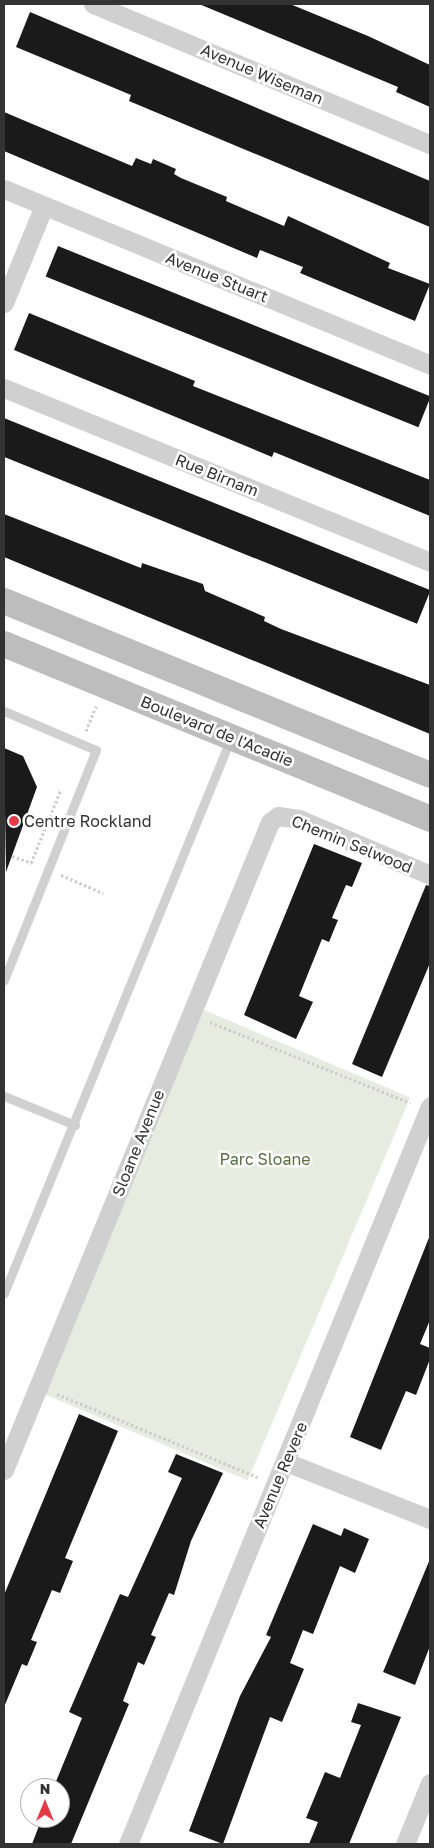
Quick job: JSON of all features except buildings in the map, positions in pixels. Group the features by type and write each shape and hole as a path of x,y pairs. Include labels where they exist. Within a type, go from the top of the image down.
{"main road":[{"path":"4,601 430,775"},
{"name":"Boulevard de l'Acadie","path":"4,644 430,819"}],"street":[{"name":"Avenue Wiseman","path":"93,4 430,144"},
{"name":"Avenue Stuart","path":"4,189 430,365"},
{"path":"4,303 44,206"},
{"name":"Rue Birnam","path":"4,388 430,562"},
{"name":"Chemin Selwood","path":"273,818 298,819 430,875"},
{"name":"Sloane Avenue","path":"4,1470 273,818"},
{"name":"Avenue Revere","path":"128,1844 286,1462 423,1105"},
{"path":"286,1462 430,1519"},
{"path":"405,1844 430,1783"}],"lane":[{"path":"4,711 96,750 4,980"},
{"path":"4,1293 75,1125 231,737"},
{"path":"4,1096 75,1125"}],"path":[{"path":"203,1019 423,1105"},
{"path":"51,1392 262,1480"}],"green space":[{"name":"Parc Sloane","path":"204,1010 410,1098 248,1480 41,1393"}],"place":[{"name":"Centre Rockland","path":"14,821"}]}
